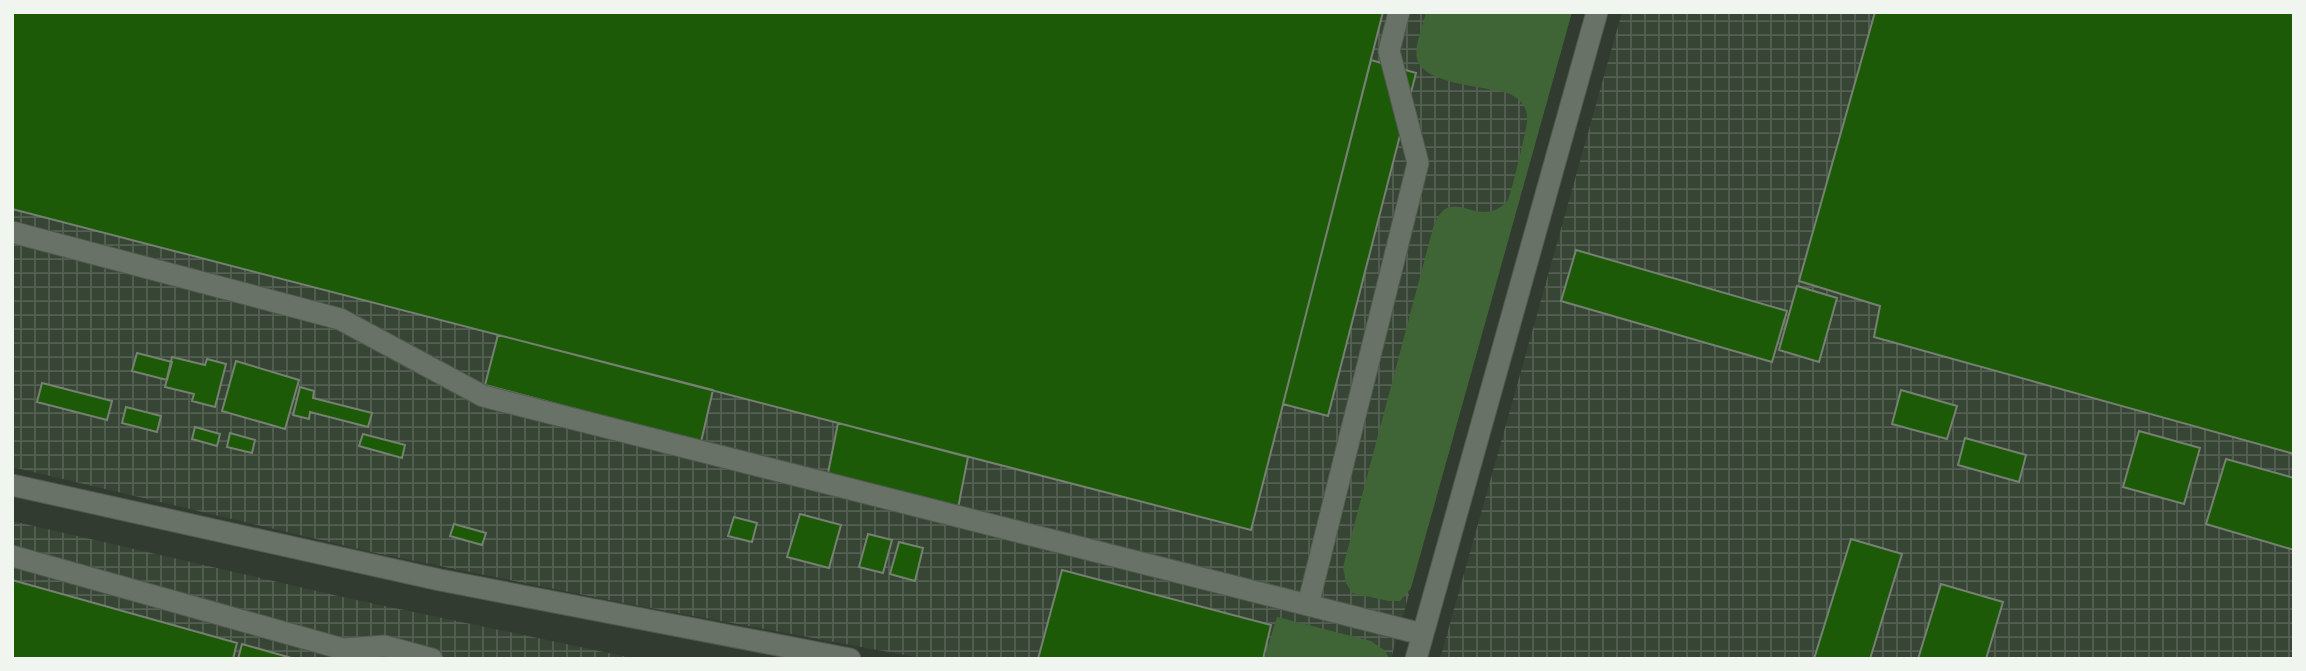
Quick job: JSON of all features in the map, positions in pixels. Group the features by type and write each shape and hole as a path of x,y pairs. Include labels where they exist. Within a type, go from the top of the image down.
{"street":[{"path":"1308,605 1418,163 1389,51 1399,12"},
{"path":"1416,659 1597,12"},
{"path":"12,232 340,319 483,396 1422,634"},
{"path":"12,485 440,580 850,659"},
{"path":"12,556 342,654 385,646 432,659"}],"shaded area":[{"path":"12,12 1572,12 1391,659 926,659 380,554 12,467"},
{"path":"1622,12 2294,12 2294,659 1440,659"},
{"path":"12,521 347,598 637,659 12,659"}],"green space":[{"path":"1426,12 1572,12 1411,588 1400,601 1389,601 1352,593 1346,583 1343,567 1433,228 1439,216 1453,206 1486,212 1497,209 1507,201 1527,122 1524,107 1511,95 1448,81 1421,66 1417,59 1417,48"},
{"path":"1277,617 1371,641 1384,650 1390,659 1264,659"}],"building":[{"path":"12,12 1383,12 1251,530 12,209"},
{"path":"1875,12 2294,12 2294,454 1874,337 1880,306 1799,281"},
{"path":"1371,60 1416,73 1328,416 1283,404"},
{"path":"1576,250 1787,311 1772,362 1561,301"},
{"path":"1797,286 1837,298 1819,362 1779,350"},
{"path":"498,335 713,390 701,442 485,385"},
{"path":"137,353 172,362 167,380 132,371"},
{"path":"172,357 205,365 207,359 226,364 215,407 192,401 194,394 165,387"},
{"path":"236,361 299,380 285,429 222,411"},
{"path":"42,383 112,401 107,420 37,402"},
{"path":"300,387 314,391 313,398 372,413 368,427 310,412 309,419 293,415"},
{"path":"1901,390 1957,406 1947,439 1892,424"},
{"path":"126,407 161,416 157,432 122,423"},
{"path":"838,423 968,457 958,508 828,473"},
{"path":"195,427 220,434 217,446 192,439"},
{"path":"2139,431 2200,448 2184,504 2123,487"},
{"path":"230,433 255,440 252,453 227,447"},
{"path":"363,434 405,445 402,458 359,446"},
{"path":"1965,438 2026,455 2019,482 1958,465"},
{"path":"2226,459 2294,478 2294,550 2206,524"},
{"path":"800,514 841,525 829,568 787,557"},
{"path":"734,517 757,523 752,542 728,536"},
{"path":"454,524 486,533 482,545 450,536"},
{"path":"868,534 892,540 883,573 859,567"},
{"path":"1851,539 1902,554 1870,659 1814,659"},
{"path":"899,542 923,548 915,581 890,574"},
{"path":"1062,570 1271,625 1263,659 1038,659"},
{"path":"12,580 237,643 233,659 12,659"},
{"path":"1941,584 2003,602 1986,659 1918,659"},
{"path":"242,644 295,659 238,659"}]}
